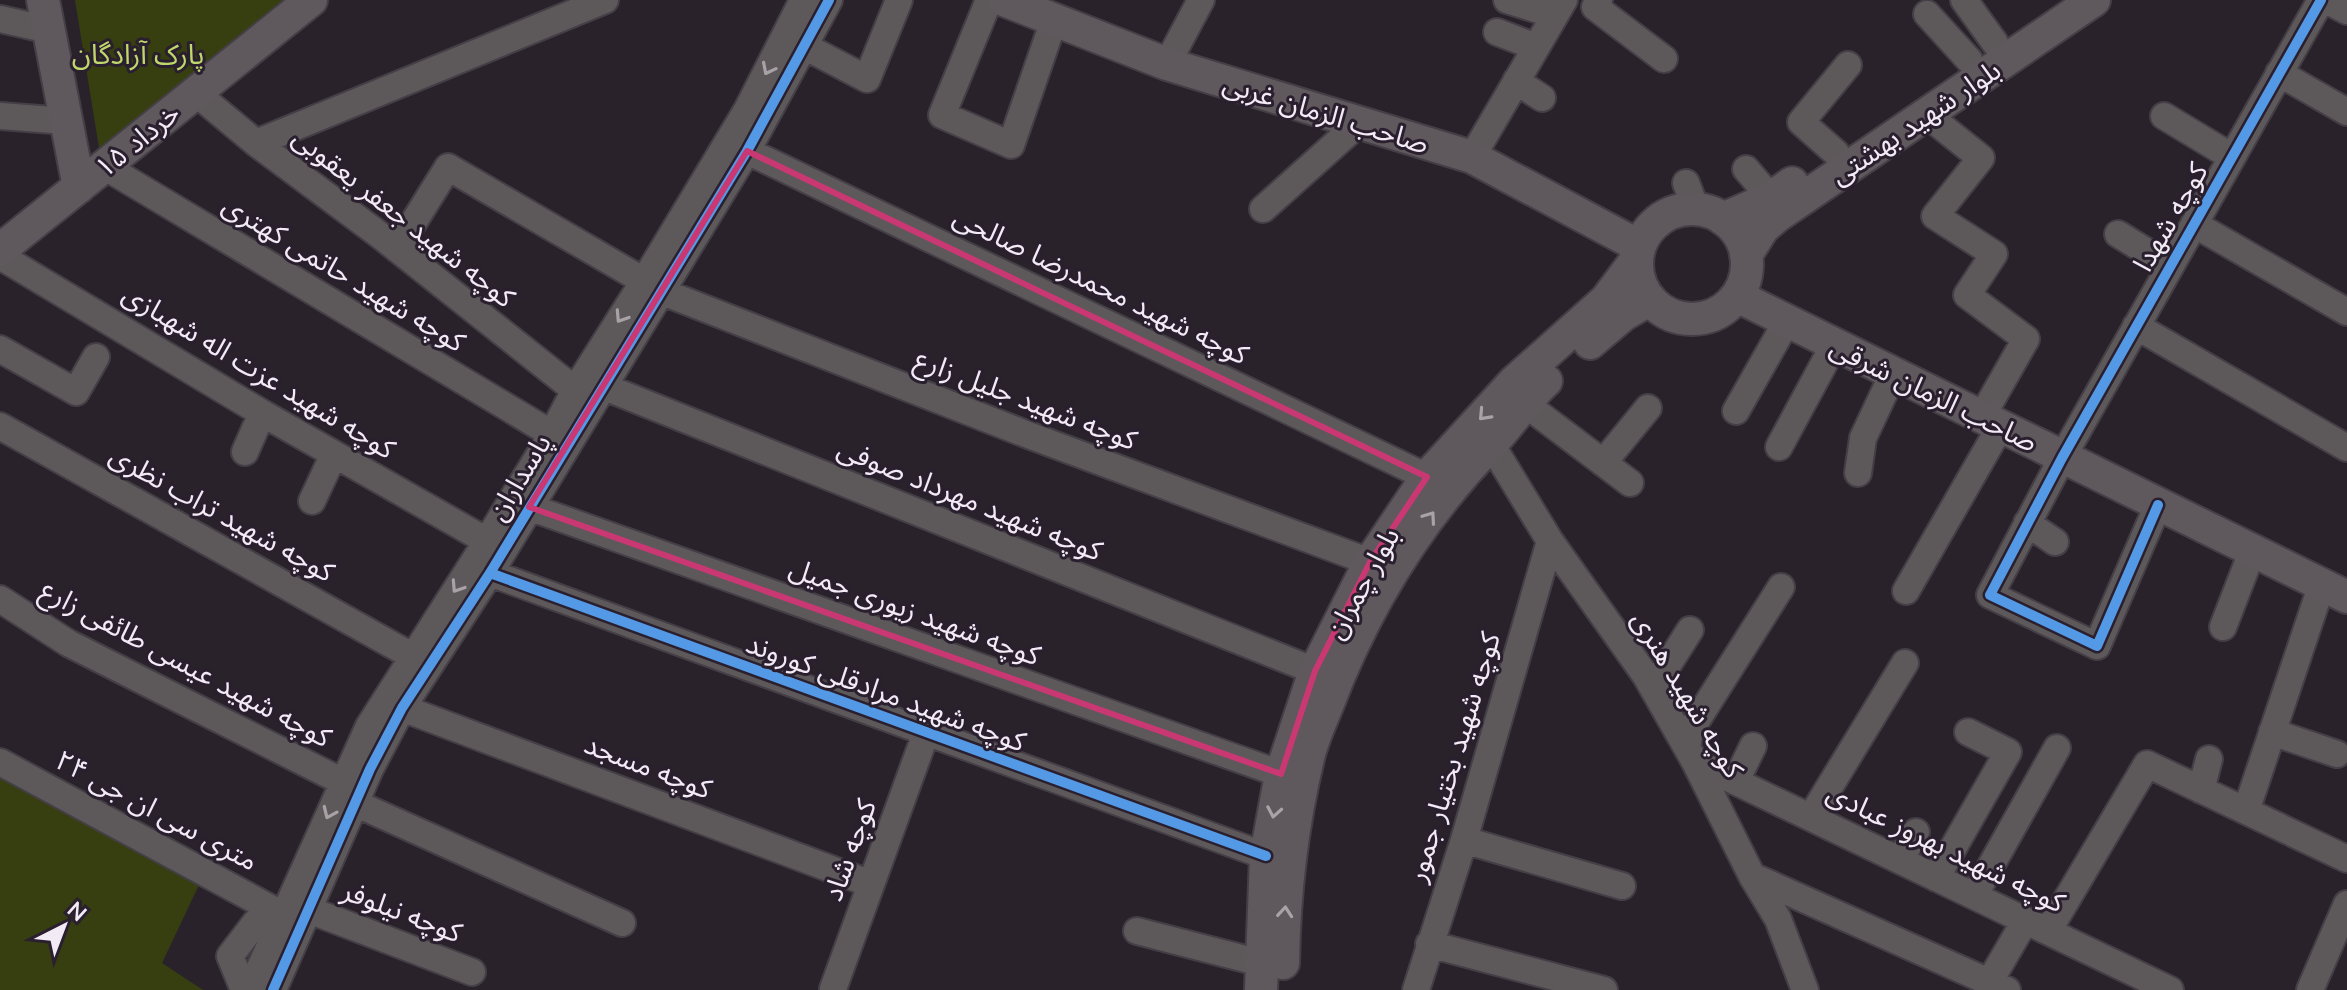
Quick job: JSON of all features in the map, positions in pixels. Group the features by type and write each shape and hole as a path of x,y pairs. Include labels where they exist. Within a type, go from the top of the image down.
{"main road":[{"path":"64,0 93,175"},
{"name":"۱۵ خرداد","path":"6,243 311,0"},
{"name":"صاحب الزمان غربی","path":"1004,0 1167,64 1472,157 1637,253"},
{"name":"بلوار شهید بهشتی","path":"1702,204 1771,198 2059,0"},
{"name":"بلوار شهید بهشتی","path":"1746,255 1763,228 1777,216 2094,0"},
{"path":"46,15 66,121 93,175"},
{"path":"1702,204 1742,241 1746,255 1747,269 1737,296 1716,315 1702,319 1673,317 1649,300 1637,274 1637,253 1645,233 1667,214 1702,204"},
{"name":"بلوار چمران","path":"1261,977 1266,856 1281,774 1315,671 1370,562 1427,477 1514,382 1606,300 1637,253"},
{"name":"صاحب الزمان شرقی","path":"1737,296 2334,592"},
{"name":"بلوار چمران","path":"1283,990 1284,919 1293,835 1308,755 1346,654 1393,570 1456,480 1491,444 1524,403 1623,315 1649,300"}],"street":[{"path":"256,143 605,0"},
{"name":"پاسداران","path":"247,990 283,915 350,793 370,769 402,708 490,573 602,386 803,0"},
{"name":"پاسداران","path":"273,990 309,910 350,793 369,726 487,541 575,390 747,151 829,0"},
{"path":"804,46 867,79 899,0"},
{"path":"989,0 942,115 1011,145 1054,20"},
{"path":"1167,64 1201,0"},
{"path":"1472,157 1559,7 1507,0"},
{"path":"1599,0 1595,7 1664,59"},
{"path":"1964,0 1982,52"},
{"path":"2323,0 2347,11"},
{"name":"کوچه شهدا","path":"2158,505 2097,646 1990,595 2062,458 2323,0"},
{"path":"1927,14 1982,52"},
{"path":"0,19 46,15"},
{"path":"1497,32 1536,47"},
{"path":"1836,153 1801,122 1848,65"},
{"path":"2279,73 2347,112"},
{"path":"1516,81 1542,98"},
{"name":"کوچه شهید جعفر یعقوبی","path":"196,93 575,390"},
{"path":"1906,591 1990,422 2026,339 1967,295 1994,254 1935,216 1981,158 1926,114"},
{"path":"0,116 66,121"},
{"path":"2164,116 2232,157"},
{"path":"1263,209 1359,123"},
{"name":"کوچه شهید محمدرضا صالحی","path":"747,151 1427,477"},
{"name":"کوچه شهید جلیل زارع","path":"397,249 448,167 652,286 1031,436 1370,562"},
{"path":"1746,169 1771,198"},
{"name":"کوچه شهید حاتمی کهتری","path":"93,175 552,434"},
{"path":"2194,224 2347,312"},
{"path":"2118,234 2170,266"},
{"name":"کوچه شهید عزت اله شهبازی","path":"6,243 262,413 487,541"},
{"path":"1736,411 1787,321"},
{"path":"2136,326 2347,448"},
{"path":"1779,447 1834,345"},
{"path":"0,349 76,392 96,357"},
{"path":"1858,473 1863,438 1893,374"},
{"name":"کوچه شهید مهرداد صوفی","path":"602,386 1315,671"},
{"path":"1524,403 1630,483"},
{"path":"1603,463 1648,408"},
{"path":"245,452 262,413"},
{"name":"کوچه شهید تراب نظری","path":"0,426 412,656"},
{"name":"کوچه شهید هنری","path":"1491,444 1550,541 1653,688 1691,754 1752,876 1778,919 1805,990"},
{"path":"312,501 334,454"},
{"name":"کوچه شهید زیوری جمیل","path":"529,507 1281,774"},
{"path":"2027,523 2055,542"},
{"name":"کوچه شهید بختیار جمور","path":"1416,990 1464,840 1550,541"},
{"path":"2223,627 2252,552"},
{"name":"کوچه شهید مرادقلی کوروند","path":"490,573 1266,856"},
{"path":"1691,754 1690,731 1781,587"},
{"path":"2246,811 2272,732 2334,592"},
{"name":"کوچه شهید عیسی طائفی زارع","path":"0,599 68,643 350,793 622,923"},
{"path":"1653,688 1690,630"},
{"path":"1811,817 1905,663"},
{"name":"کوچه مسجد","path":"402,708 871,884"},
{"path":"1936,878 2008,752 1968,732"},
{"path":"2272,732 2337,754"},
{"name":"کوچه شاد","path":"833,989 926,733"},
{"path":"1736,781 1753,746"},
{"path":"1974,896 2057,748"},
{"name":"کوچه شهید بهروز عبادی","path":"1691,754 1736,781 2165,989"},
{"path":"2201,790 2209,759"},
{"name":"۲۴ متری سی ان جی","path":"0,762 283,915"},
{"path":"1752,876 1999,985 2147,764 2347,859"},
{"path":"1900,860 1916,832"},
{"path":"1464,840 1622,886"},
{"path":"2310,990 2347,904"},
{"name":"کوچه نیلوفر","path":"309,910 472,972"},
{"path":"1137,931 1261,977"},
{"path":"1429,944 1604,990"}],"highlighted area":[{"path":"747,151 1427,477 1370,562 1315,671 1281,774 529,507"}],"green space":[{"name":"پارک آزادگان","path":"75,0 295,0 100,154"},
{"path":"0,776 199,885 162,963 203,990 0,990"}],"cycle path":[{"path":"273,990 370,769 402,708 490,573 747,151 829,0"},
{"path":"2158,505 2097,646 1990,595 2062,458 2321,0"},
{"path":"490,573 1266,856"}]}
